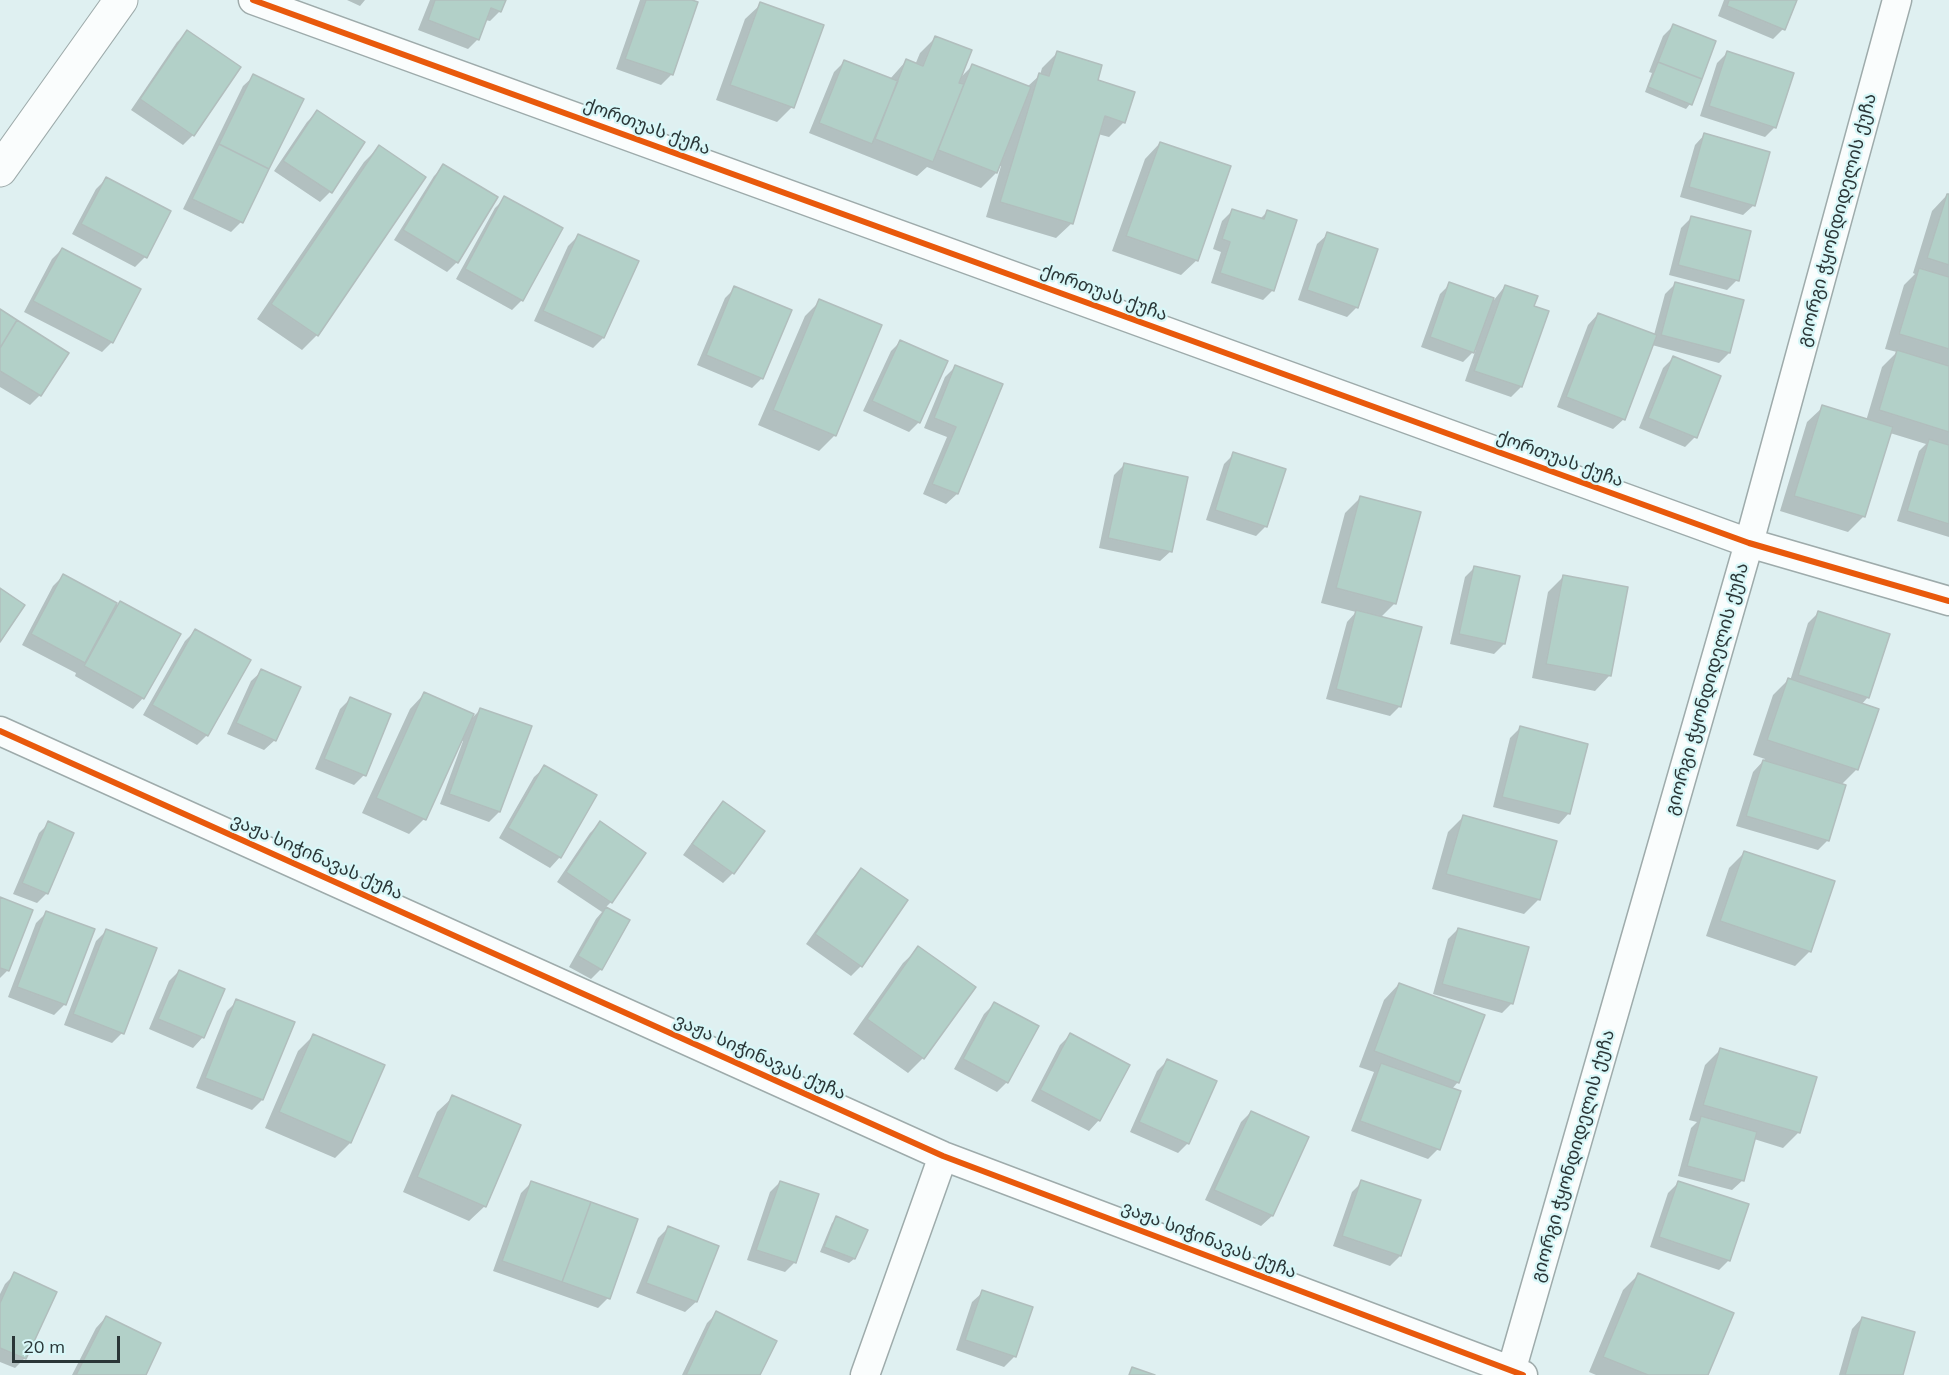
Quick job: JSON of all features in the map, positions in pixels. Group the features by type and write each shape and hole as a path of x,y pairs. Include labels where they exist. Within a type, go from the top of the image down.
{"main road":[{"path":"0,170 120,0"}],"street":[{"name":"ქორთუას ქუჩა","path":"253,0 1749,543 1949,601"},
{"name":"გიორგი ჭყონდიდელის ქუჩა","path":"1515,1374 1749,543 1897,0"},
{"name":"ვაჟა სიჭინავას ქუჩა","path":"0,731 943,1156 1515,1374"},
{"path":"865,1375 943,1156"}],"building":[{"path":"435,0 506,0 501,12 491,8 479,40 428,20"},
{"path":"646,0 698,2 673,75 625,59"},
{"path":"1729,0 1797,0 1785,30 1727,6"},
{"path":"760,2 824,25 794,108 730,85"},
{"path":"1673,24 1716,41 1702,79 1658,62"},
{"path":"187,30 241,67 194,136 140,99"},
{"path":"935,36 972,50 959,83 964,84 933,162 875,139 906,59 923,66"},
{"path":"1057,51 1102,65 1098,80 1135,92 1125,123 1105,116 1073,224 1000,202 1039,73 1049,76"},
{"path":"1727,51 1794,73 1776,128 1709,106"},
{"path":"844,60 898,81 872,144 819,123"},
{"path":"1658,62 1702,79 1692,105 1648,87"},
{"path":"972,64 1031,87 997,173 938,150"},
{"path":"253,74 304,99 269,169 219,144"},
{"path":"317,110 365,142 332,193 283,161"},
{"path":"1704,133 1770,152 1755,206 1689,187"},
{"path":"1160,142 1231,166 1198,261 1126,236"},
{"path":"219,144 269,169 243,223 192,199"},
{"path":"379,145 426,177 318,336 271,304"},
{"path":"443,164 498,197 458,263 403,230"},
{"path":"106,177 171,211 147,258 81,224"},
{"path":"1947,194 1949,194 1949,265 1927,258"},
{"path":"504,196 563,228 523,301 465,269"},
{"path":"1232,209 1264,219 1267,210 1297,220 1274,291 1220,273 1230,242 1222,239"},
{"path":"1691,216 1751,231 1739,281 1678,265"},
{"path":"1327,232 1378,249 1358,308 1307,290"},
{"path":"578,234 639,261 604,338 543,311"},
{"path":"62,248 141,289 113,343 33,301"},
{"path":"1919,268 1949,277 1949,349 1899,334"},
{"path":"1449,282 1494,298 1474,353 1430,337"},
{"path":"1675,282 1744,300 1730,353 1661,335"},
{"path":"1505,285 1538,296 1534,306 1549,311 1522,387 1474,371"},
{"path":"734,286 792,310 763,379 706,355"},
{"path":"819,299 882,325 836,436 773,410"},
{"path":"0,309 17,320 0,348"},
{"path":"1598,313 1657,335 1625,420 1566,397"},
{"path":"17,320 69,353 41,396 0,371 0,348"},
{"path":"900,340 948,361 920,423 872,401"},
{"path":"1897,350 1949,366 1949,432 1879,410"},
{"path":"1673,356 1721,376 1697,438 1648,418"},
{"path":"955,365 1003,384 958,494 932,484 956,427 934,418"},
{"path":"1822,405 1893,427 1865,517 1794,496"},
{"path":"1929,439 1949,445 1949,524 1907,511"},
{"path":"1233,452 1286,469 1267,527 1215,510"},
{"path":"1124,463 1188,477 1172,552 1108,538"},
{"path":"1360,496 1421,512 1396,604 1336,588"},
{"path":"1474,566 1520,576 1505,644 1459,634"},
{"path":"63,574 117,603 85,663 31,634"},
{"path":"1563,575 1628,587 1611,676 1546,664"},
{"path":"0,588 25,605 0,642"},
{"path":"120,601 181,634 144,699 84,666"},
{"path":"1356,610 1422,627 1401,707 1336,689"},
{"path":"1818,611 1890,634 1869,698 1798,675"},
{"path":"195,629 251,660 208,736 152,705"},
{"path":"261,669 301,687 276,741 236,723"},
{"path":"1788,678 1879,709 1858,770 1767,740"},
{"path":"424,692 474,714 426,820 376,798"},
{"path":"350,697 391,714 366,776 324,759"},
{"path":"480,708 532,726 500,812 449,794"},
{"path":"1520,726 1588,744 1570,814 1502,797"},
{"path":"1763,760 1846,785 1829,841 1746,816"},
{"path":"544,765 597,795 561,858 508,828"},
{"path":"723,801 765,831 734,874 692,844"},
{"path":"1463,815 1557,841 1540,900 1446,874"},
{"path":"48,821 74,833 48,894 22,883"},
{"path":"600,821 646,853 612,903 566,872"},
{"path":"1744,851 1835,881 1811,952 1720,921"},
{"path":"861,868 908,900 862,967 815,934"},
{"path":"0,897 33,910 9,971 0,968"},
{"path":"606,907 630,920 602,970 578,956"},
{"path":"46,911 95,929 66,1005 17,987"},
{"path":"1458,928 1529,947 1513,1004 1442,984"},
{"path":"106,929 157,948 124,1034 73,1014"},
{"path":"918,946 976,987 924,1059 867,1019"},
{"path":"179,970 225,989 204,1038 158,1019"},
{"path":"1399,983 1485,1015 1459,1083 1374,1051"},
{"path":"236,999 295,1022 263,1100 205,1078"},
{"path":"994,1002 1039,1026 1008,1083 963,1059"},
{"path":"1070,1033 1130,1065 1100,1121 1040,1090"},
{"path":"313,1034 385,1065 351,1143 279,1112"},
{"path":"1720,1048 1817,1077 1800,1133 1703,1105"},
{"path":"1167,1059 1217,1081 1189,1144 1139,1122"},
{"path":"1381,1063 1461,1091 1440,1150 1360,1121"},
{"path":"452,1095 521,1125 486,1207 417,1177"},
{"path":"1251,1111 1309,1137 1273,1216 1214,1190"},
{"path":"1701,1116 1757,1132 1744,1181 1687,1166"},
{"path":"1361,1180 1421,1200 1401,1256 1342,1236"},
{"path":"531,1181 591,1202 562,1282 502,1261"},
{"path":"780,1181 819,1194 796,1263 756,1250"},
{"path":"1678,1181 1749,1204 1730,1261 1659,1237"},
{"path":"591,1202 638,1219 610,1299 562,1282"},
{"path":"836,1216 868,1230 855,1259 824,1247"},
{"path":"668,1226 719,1246 697,1302 646,1283"},
{"path":"14,1272 57,1292 26,1359 0,1348 0,1303"},
{"path":"1638,1273 1734,1313 1708,1375 1648,1375 1603,1357"},
{"path":"982,1290 1033,1307 1016,1357 965,1340"},
{"path":"716,1311 777,1341 760,1375 686,1375"},
{"path":"106,1316 161,1343 146,1375 76,1375"},
{"path":"1862,1317 1915,1332 1903,1375 1845,1375"},
{"path":"1132,1367 1155,1375 1129,1375"}],"cycle path":[{"path":"253,0 1749,543 1949,601"},
{"path":"0,731 943,1156 1523,1375"}]}
